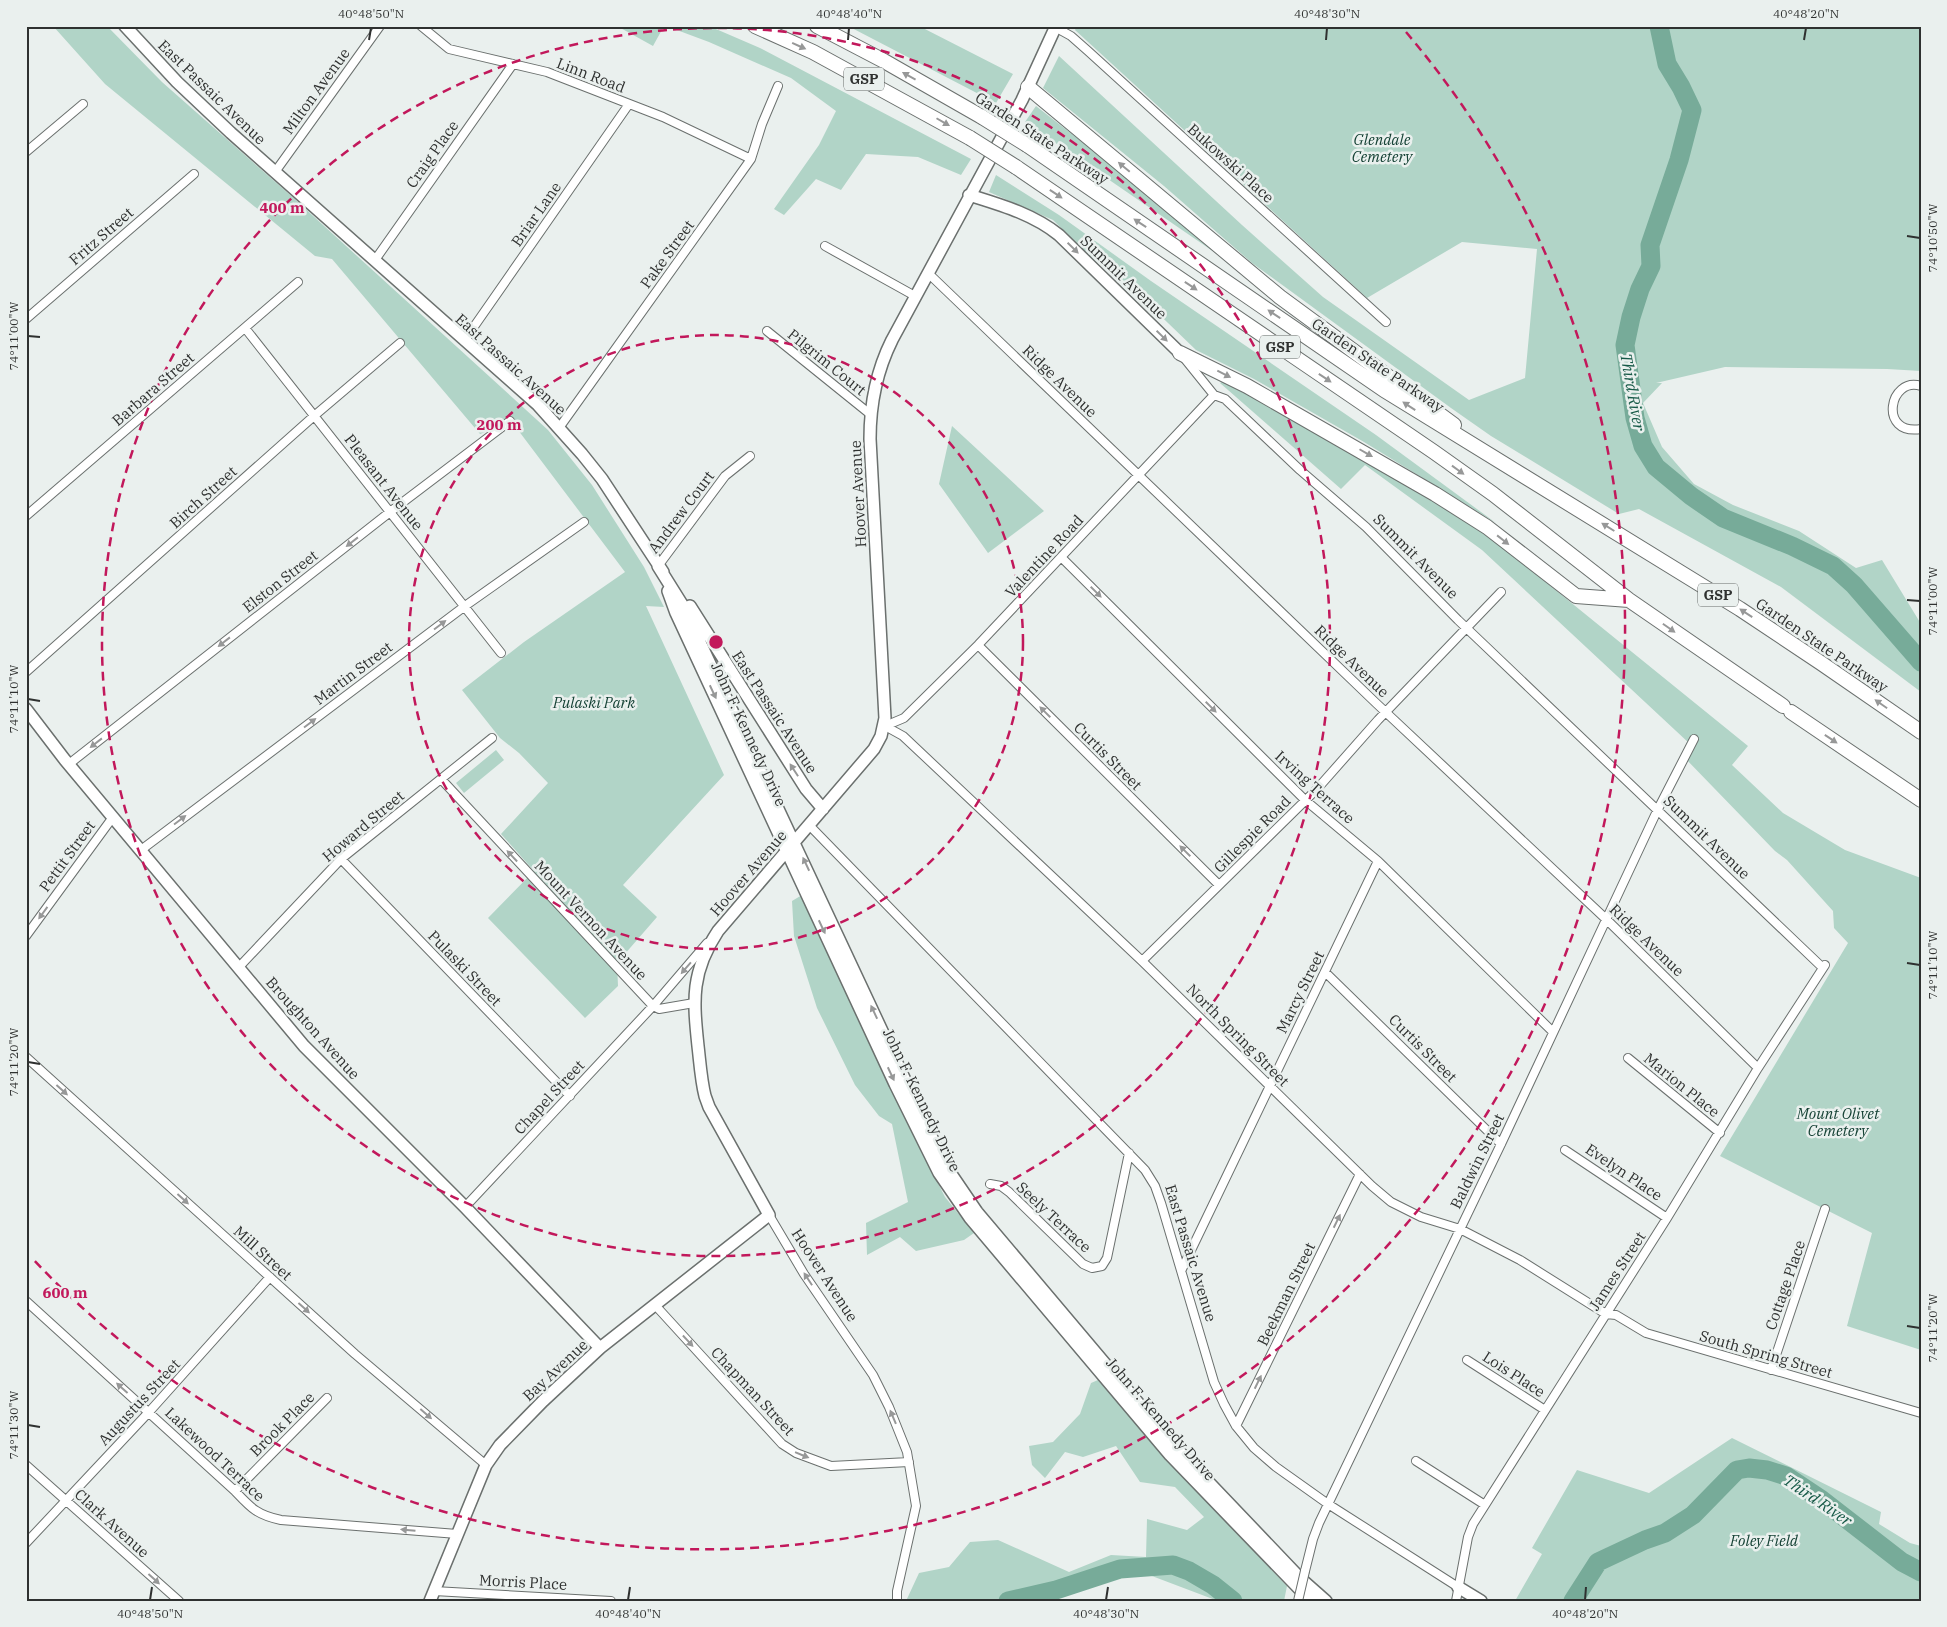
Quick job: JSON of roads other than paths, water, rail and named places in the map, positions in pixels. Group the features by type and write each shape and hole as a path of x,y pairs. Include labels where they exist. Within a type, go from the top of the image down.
{"highway":[{"name":"GSP","path":"755,26 848,70 970,138 1016,167 1434,452 1493,494 1539,532 1629,600 1921,800"},
{"name":"Garden State Parkway","path":"817,26 892,66 1027,145 1384,390 1740,609 1921,732"},
{"path":"1028,87 1280,297 1510,467"},
{"path":"1180,353 1256,391 1435,494 1486,527 1576,596 1629,600"}],"street":[{"name":"East Passaic Avenue","path":"125,26 182,87 464,341 538,405 559,428 602,479 658,566 688,604 806,789 823,809"},
{"name":"Milton Avenue","path":"275,172 380,26"},
{"name":"Linn Road","path":"421,26 449,50 547,72 662,117 751,160"},
{"name":"Hoover Avenue","path":"897,1601 896,1591 916,1506 910,1462 900,1432 872,1375 804,1274 709,1107 703,1086 694,1003 696,979 701,961 718,931 874,749 881,736 884,726 870,439 870,414 874,388 885,356 915,296 1028,87 1055,27"},
{"name":"Bukowski Place","path":"1055,27 1071,36 1088,51 1386,322"},
{"name":"Craig Place","path":"375,260 513,64"},
{"name":"Pake Street","path":"559,428 751,160 762,124 778,86"},
{"path":"26,152 83,104"},
{"name":"Briar Lane","path":"464,341 629,104"},
{"name":"Fritz Street","path":"26,319 194,174"},
{"name":"Summit Avenue","path":"969,195 1032,216 1047,225 1066,241 1180,353 1214,395 1224,399 1300,470 1366,527 1467,628 1657,811 1824,966"},
{"path":"824,246 915,296"},
{"name":"Ridge Avenue","path":"928,273 1386,712 1606,919 1758,1068"},
{"name":"Barbara Street","path":"26,516 298,282"},
{"name":"Pleasant Avenue","path":"244,328 502,653"},
{"name":"Pilgrim Court","path":"767,331 870,414"},
{"name":"Birch Street","path":"26,672 314,416 400,343"},
{"path":"1921,386 1906,387 1898,393 1892,401 1891,410 1895,419 1902,427 1914,430 1921,429"},
{"name":"Valentine Road","path":"884,726 904,718 978,646 1214,395"},
{"name":"Elston Street","path":"69,764 390,512 510,421"},
{"name":"Andrew Court","path":"658,566 725,476 750,456"},
{"name":"Martin Street","path":"141,850 465,606 584,522"},
{"name":"Irving Terrace","path":"1062,558 1305,800 1378,861 1553,1032"},
{"name":"John F. Kennedy Drive","path":"658,566 683,606 934,1142 962,1192 993,1232 1177,1449 1300,1578 1326,1601"},
{"name":"John F. Kennedy Drive","path":"658,566 679,619 925,1146 954,1197 986,1238 1170,1455 1311,1601"},
{"name":"Gillespie Road","path":"1142,961 1305,800 1501,592"},
{"name":"Curtis Street","path":"978,646 1219,885"},
{"name":"Broughton Avenue","path":"26,709 69,764 304,1046 465,1207 600,1348"},
{"name":"North Spring Street","path":"884,726 904,736 1142,961 1391,1202 1420,1217 1460,1229 1520,1260 1606,1314"},
{"name":"Howard Street","path":"239,967 341,858 492,738"},
{"name":"Baldwin Street","path":"1298,1601 1313,1539 1328,1504 1501,1144 1657,811 1694,739"},
{"name":"Mount Vernon Avenue","path":"441,780 653,1006"},
{"name":"Pettit Street","path":"26,936 113,817"},
{"name":"East Passaic Avenue","path":"809,825 1145,1170 1154,1186 1182,1270 1214,1382 1236,1426 1254,1448 1276,1467 1328,1504 1458,1587"},
{"name":"Pulaski Street","path":"341,858 570,1096"},
{"name":"Marcy Street","path":"1182,1270 1378,861"},
{"path":"694,1003 659,1009 653,1006 718,931"},
{"name":"James Street","path":"1456,1601 1468,1536 1473,1524 1667,1218 1758,1068 1824,966"},
{"name":"Curtis Street","path":"1325,972 1501,1144"},
{"name":"Chapel Street","path":"465,1207 653,1006"},
{"name":"Mill Street","path":"26,1057 270,1278 486,1465"},
{"name":"Marion Place","path":"1628,1058 1720,1133"},
{"name":"Evelyn Place","path":"1565,1150 1667,1218"},
{"name":"Seely Terrace","path":"990,1184 1001,1186 1009,1192 1084,1264 1092,1268 1102,1266 1107,1258 1129,1152"},
{"name":"Beekman Street","path":"1236,1426 1360,1174"},
{"name":"Cottage Place","path":"1771,1370 1825,1209"},
{"name":"Bay Avenue","path":"432,1596 486,1465 510,1434 600,1348 769,1215"},
{"name":"Augustus Street","path":"26,1543 149,1412 270,1278"},
{"name":"Lakewood Terrace","path":"26,1301 235,1491 253,1510 265,1517 281,1520 457,1534"},
{"name":"Chapman Street","path":"655,1305 782,1444 796,1453 831,1466 910,1462"},
{"name":"South Spring Street","path":"1606,1314 1616,1315 1646,1333 1921,1413"},
{"name":"Lois Place","path":"1468,1360 1545,1410"},
{"name":"Brook Place","path":"235,1491 327,1398"},
{"path":"1416,1461 1484,1506"},
{"name":"Clark Avenue","path":"26,1465 180,1601"},
{"path":"1458,1587 1481,1601"},
{"name":"Morris Place","path":"432,1596 611,1601"}],"waterway":[{"name":"Third River","path":"1659,26 1667,64 1692,110 1679,160 1650,245 1651,266 1640,289 1625,345 1635,418 1643,446 1656,467 1691,496 1723,518 1792,546 1833,566 1854,585 1921,662"},
{"name":"Third River","path":"1573,1601 1598,1562 1645,1540 1665,1533 1693,1515 1737,1470 1749,1468 1767,1470 1786,1476 1822,1500 1902,1562 1921,1572"},
{"name":"Third River","path":"1008,1601 1056,1590 1120,1569 1173,1565 1189,1571 1213,1585 1233,1601"}],"park label":[{"name":"Glendale Cemetery","path":"1382,148"},
{"name":"Pulaski Park","path":"594,702"},
{"name":"Mount Olivet Cemetery","path":"1838,1122"},
{"name":"Foley Field","path":"1764,1540"}]}
